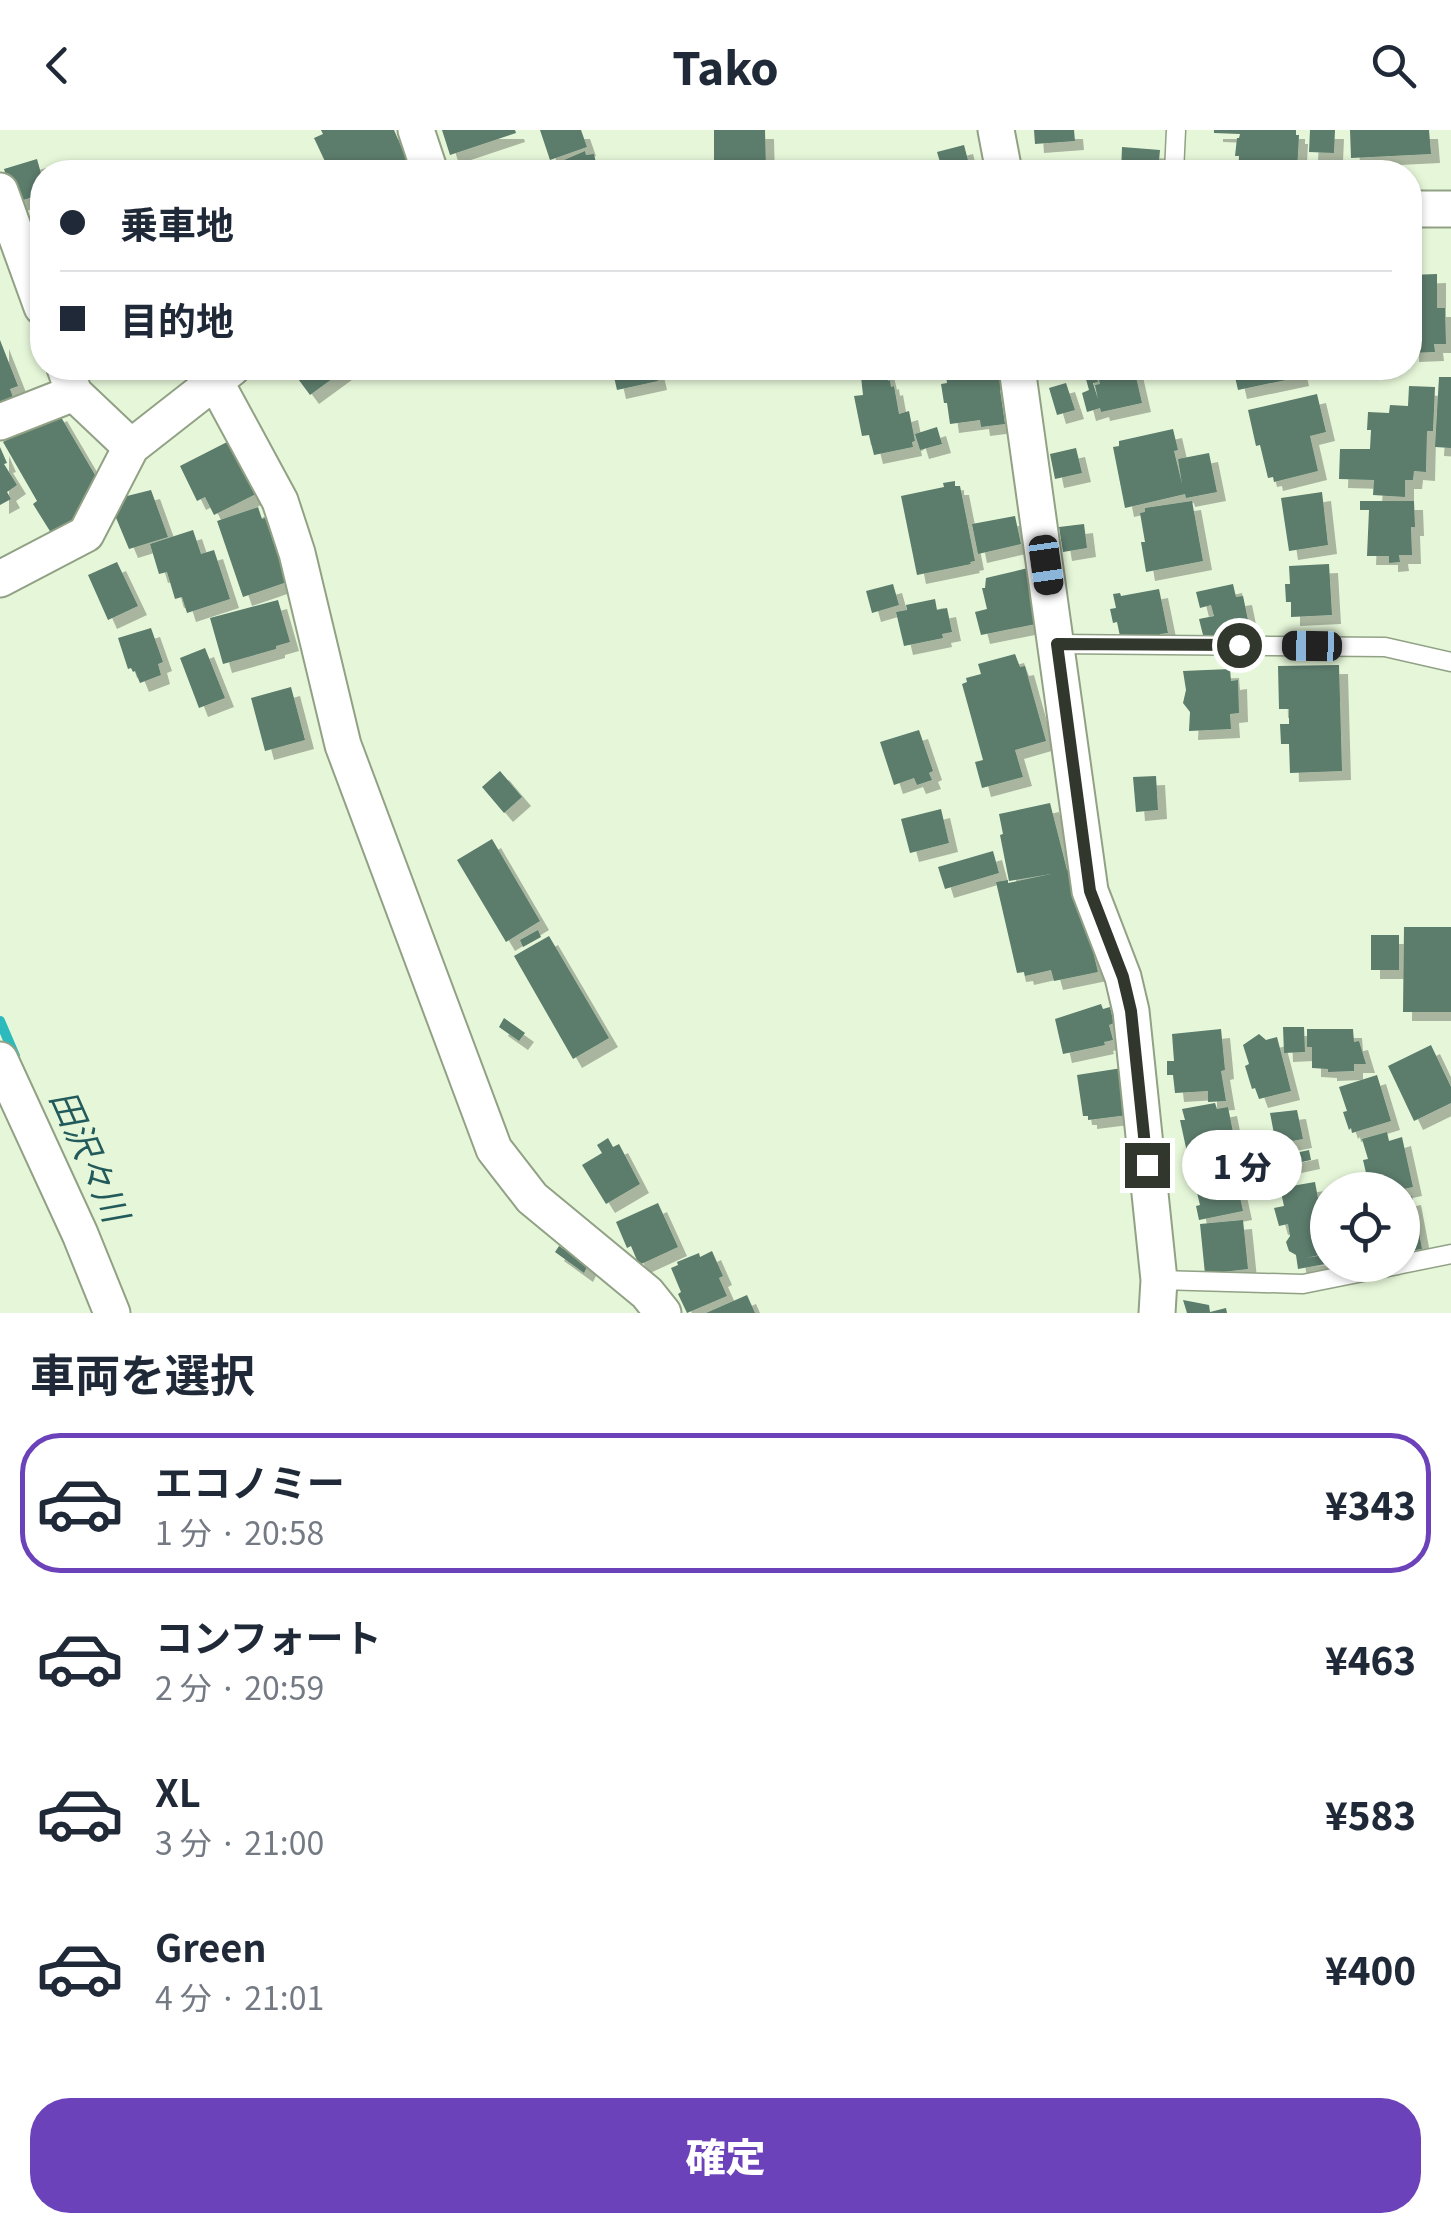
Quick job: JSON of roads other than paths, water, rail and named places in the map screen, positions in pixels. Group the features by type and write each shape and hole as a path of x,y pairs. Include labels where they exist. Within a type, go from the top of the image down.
{"street":[{"path":"416,130 426,160"},
{"path":"996,130 1002,160"},
{"path":"0,191 30,274"},
{"path":"1422,209 1451,209"},
{"path":"0,422 69,380 131,447"},
{"path":"0,579 86,534 131,447 216,380"},
{"path":"227,380 280,501 297,553 342,745 494,1149 532,1198 647,1293 663,1313"},
{"path":"1019,380 1090,891 1123,977 1131,1011 1158,1297"},
{"path":"0,1060 112,1313"}],"lane":[{"path":"1175,160 1176,130"},
{"path":"1057,644 1384,646 1451,662"},
{"path":"1420,1260 1451,1254"},
{"path":"1158,1297 1312,1282"}],"waterway":[{"name":"田沢々川","path":"0,1021 15,1056"}]}
